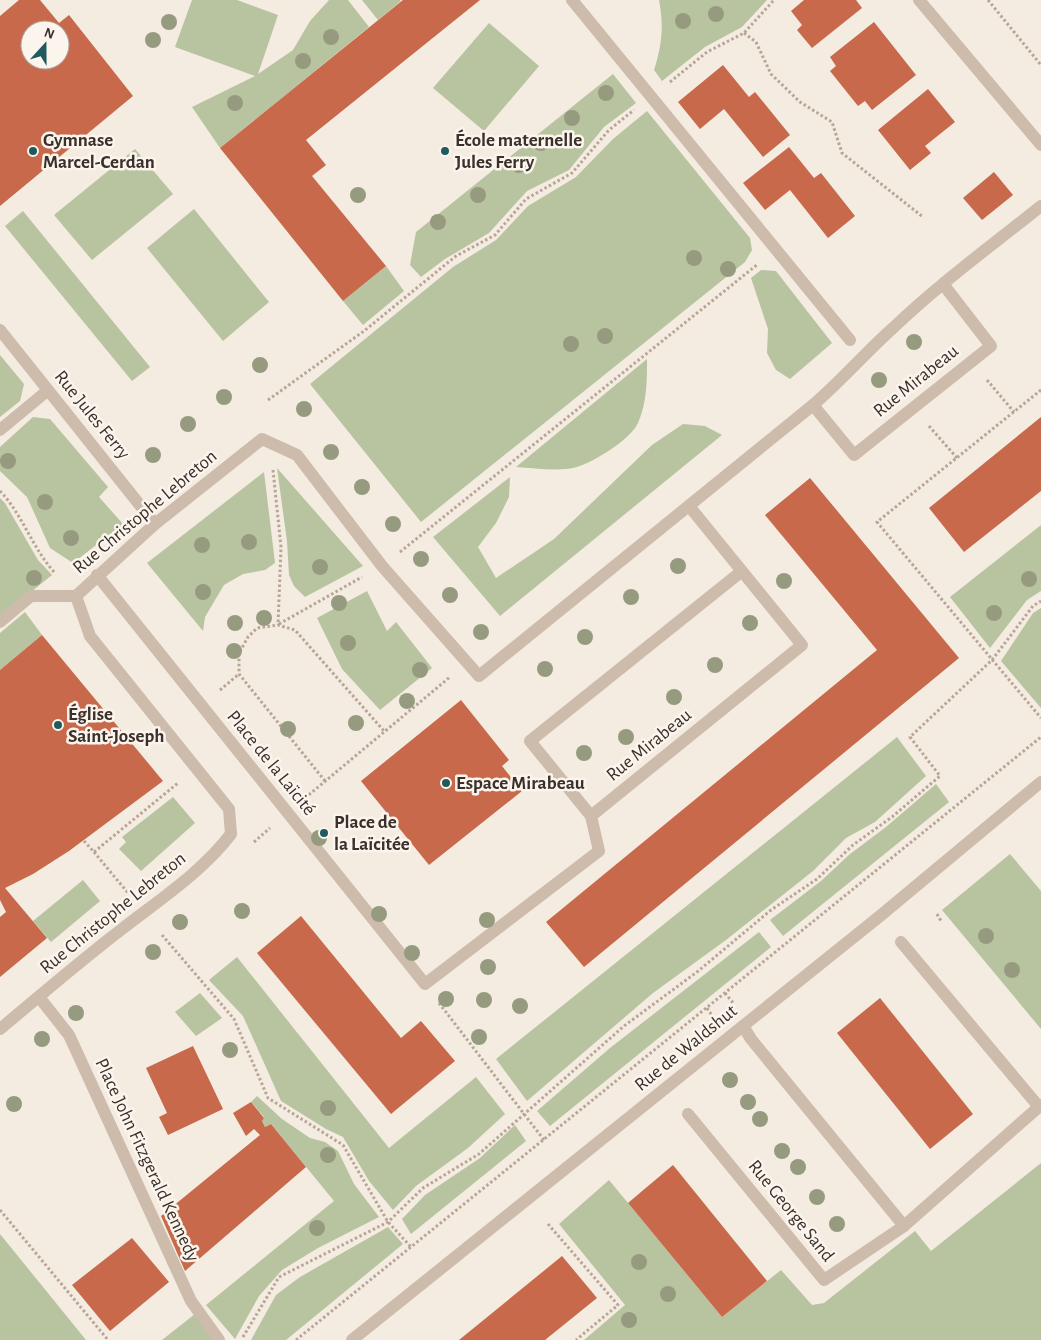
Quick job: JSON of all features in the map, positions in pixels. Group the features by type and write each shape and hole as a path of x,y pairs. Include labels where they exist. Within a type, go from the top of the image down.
{"street":[{"path":"572,0 850,340"},
{"path":"920,0 1041,145"},
{"path":"689,506 812,406 893,328 943,284 1041,206"},
{"name":"Rue Mirabeau","path":"812,406 854,455 991,346 943,284"},
{"name":"Rue Jules Ferry","path":"0,330 155,524"},
{"path":"0,430 48,391"},
{"name":"Rue Christophe Lebreton","path":"0,1029 163,898 218,851 231,834 229,809 90,636 76,596 155,524 262,439 298,455 382,566 479,676 689,506"},
{"name":"Rue Mirabeau","path":"591,816 802,645 689,506"},
{"path":"425,984 599,851 591,816 530,741 742,570"},
{"name":"Place de la Laïcité","path":"97,575 425,984"},
{"path":"0,622 31,596 76,596"},
{"name":"Rue de Waldshut","path":"352,1340 880,916 1041,782"},
{"path":"901,942 1040,1106"},
{"name":"Place John Fitzgerald Kennedy","path":"39,997 69,1035 191,1301 219,1340"},
{"path":"743,1026 904,1226"},
{"name":"Rue George Sand","path":"688,1114 824,1280 904,1226 1040,1106"}],"path":[{"path":"268,400 364,331 456,256 495,235 526,199 572,173 609,130 707,52 744,32 774,0"},
{"path":"988,0 1041,65"},
{"path":"744,32 756,42 771,74 800,102 832,122 842,153 923,216"},
{"path":"382,566 776,249"},
{"path":"972,361 1014,412"},
{"path":"1041,390 877,522 1041,718"},
{"path":"914,408 957,458"},
{"path":"272,464 281,547 278,625"},
{"path":"0,491 11,502 42,560 55,574"},
{"path":"326,781 238,674 239,653 248,637 257,628 278,625 365,576"},
{"path":"241,1340 279,1277 388,1222 423,1188 479,1154 523,1113 624,1026 697,972 772,910 817,879 853,845 892,817 940,776 910,736 992,660 1033,606 1041,601"},
{"path":"278,625 295,630 384,731"},
{"path":"287,813 456,672"},
{"path":"296,1340 1041,737"},
{"path":"94,852 179,782"},
{"path":"84,841 128,894"},
{"path":"937,914 942,921"},
{"path":"162,935 234,1020 268,1098 343,1145 388,1222 411,1247"},
{"path":"425,984 544,1140"},
{"path":"0,1210 108,1340"},
{"path":"548,1224 618,1305 576,1340"}],"green space":[{"path":"192,0 237,0 278,15 258,74 293,50 310,21 329,0 348,0 369,27 220,148 192,107 255,76 175,47"},
{"path":"362,0 400,0 401,1 378,20"},
{"path":"659,0 767,0 742,27 705,47 662,81 654,70 661,35"},
{"path":"489,23 539,66 484,131 433,88"},
{"path":"613,74 636,103 604,127 569,170 527,191 489,233 445,259 421,277 410,265 416,232"},
{"path":"647,111 750,238 752,250 745,262 421,522 310,384 453,267 496,240 528,206 576,177 613,139"},
{"path":"135,149 173,194 92,260 54,215"},
{"path":"194,209 269,302 223,341 147,248"},
{"path":"23,211 150,367 132,381 5,226"},
{"path":"386,266 404,291 363,325 343,301"},
{"path":"761,270 776,271 832,343 790,379 776,370 767,353 768,329 751,278"},
{"path":"0,355 24,384 20,401 0,417"},
{"path":"647,359 646,391 641,415 634,429 620,443 602,455 577,467 555,469 516,467"},
{"path":"33,417 50,419 108,487 99,497 123,524 73,563 50,548 27,497 0,471 0,447"},
{"path":"683,424 705,426 722,435 500,616 433,537 510,477 509,497 496,523 478,547 496,578 554,539 652,445"},
{"path":"277,468 363,566 305,597 294,586 289,575 287,541"},
{"path":"264,472 275,563 265,570 243,574 224,585 205,617 203,631 147,563"},
{"path":"0,498 5,503 38,560 52,575 0,617"},
{"path":"1041,525 1041,591 1027,600 990,648 950,597"},
{"path":"367,591 387,631 396,622 432,668 380,710 342,669 317,618"},
{"path":"1041,608 1041,708 1001,661 1033,613"},
{"path":"25,612 42,635 0,670 0,633"},
{"path":"897,737 926,776 875,822 846,838 813,871 726,940 653,993 527,1101 496,1059"},
{"path":"936,784 949,802 783,936 770,920 821,881 850,854 886,827"},
{"path":"173,797 195,823 141,871 119,849 126,842 122,837"},
{"path":"1010,854 1041,891 1041,1029 942,910"},
{"path":"83,880 100,901 51,942 33,921"},
{"path":"759,932 771,947 550,1126 537,1111 610,1048"},
{"path":"237,957 389,1148 476,1077 505,1114 468,1148 416,1186 393,1210 369,1181 343,1137 326,1129 281,1101 243,1016 209,980"},
{"path":"200,993 222,1018 196,1036 175,1012"},
{"path":"257,1096 282,1119 310,1138 325,1142 338,1151 354,1184 379,1217 318,1248 282,1270 259,1296 235,1339 206,1305 334,1201 271,1124 265,1127 262,1121 264,1117 251,1102"},
{"path":"515,1125 526,1141 411,1234 402,1219 425,1195 480,1158"},
{"path":"1041,1163 1041,1340 584,1340 625,1305 559,1224 609,1180 722,1317 781,1270 812,1305 824,1303 915,1231 931,1251"},
{"path":"388,1227 403,1244 286,1340 251,1340 276,1295 300,1277"},
{"path":"0,1234 86,1340 0,1340"},
{"path":"195,1314 215,1340 162,1340"}],"building":[{"name":"Gymnase Marcel-Cerdan","path":"19,0 40,0 57,20 20,20 20,70 70,70 70,20 63,20 69,15 133,96 0,206 0,16"},
{"path":"403,0 480,0 306,140 326,165 312,176 386,266 343,301 220,148"},
{"path":"804,0 856,0 862,8 812,48 797,30 802,25 791,11"},
{"path":"874,22 916,75 872,110 865,101 858,106 830,71 836,66 830,57"},
{"path":"723,65 749,97 755,92 790,135 763,157 724,109 700,129 678,102"},
{"path":"928,89 955,122 925,146 931,153 910,170 878,130"},
{"path":"789,147 814,178 821,173 855,216 828,238 790,190 765,210 743,183"},
{"path":"994,172 1013,195 982,220 963,198"},
{"path":"1041,417 1041,491 964,552 929,508"},
{"path":"810,478 959,658 584,967 546,922 877,650 765,515"},
{"name":"Église Saint-Joseph","path":"42,635 163,781 69,851 33,874 5,888 47,938 0,977 0,917 6,912 0,900 0,670"},
{"name":"Espace Mirabeau","path":"461,700 509,760 502,766 522,791 429,865 361,781"},
{"path":"301,916 401,1038 421,1021 455,1061 391,1114 257,953"},
{"path":"880,998 973,1114 930,1149 837,1033"},
{"path":"193,1046 223,1109 168,1135 159,1117 167,1113 146,1068"},
{"path":"251,1102 264,1118 262,1121 265,1127 271,1124 306,1167 185,1271 161,1216 260,1135 254,1129 246,1136 233,1113"},
{"path":"673,1165 767,1281 722,1317 628,1203"},
{"path":"132,1238 169,1282 110,1331 72,1285"},
{"path":"562,1256 597,1298 545,1340 459,1340"}],"place":[{"name":"Gymnase Marcel-Cerdan","path":"33,151"},
{"name":"École maternelle Jules Ferry","path":"445,151"},
{"name":"Église Saint-Joseph","path":"58,725"},
{"name":"Espace Mirabeau","path":"446,783"},
{"name":"Place de la Laïcitée","path":"324,833"}]}
